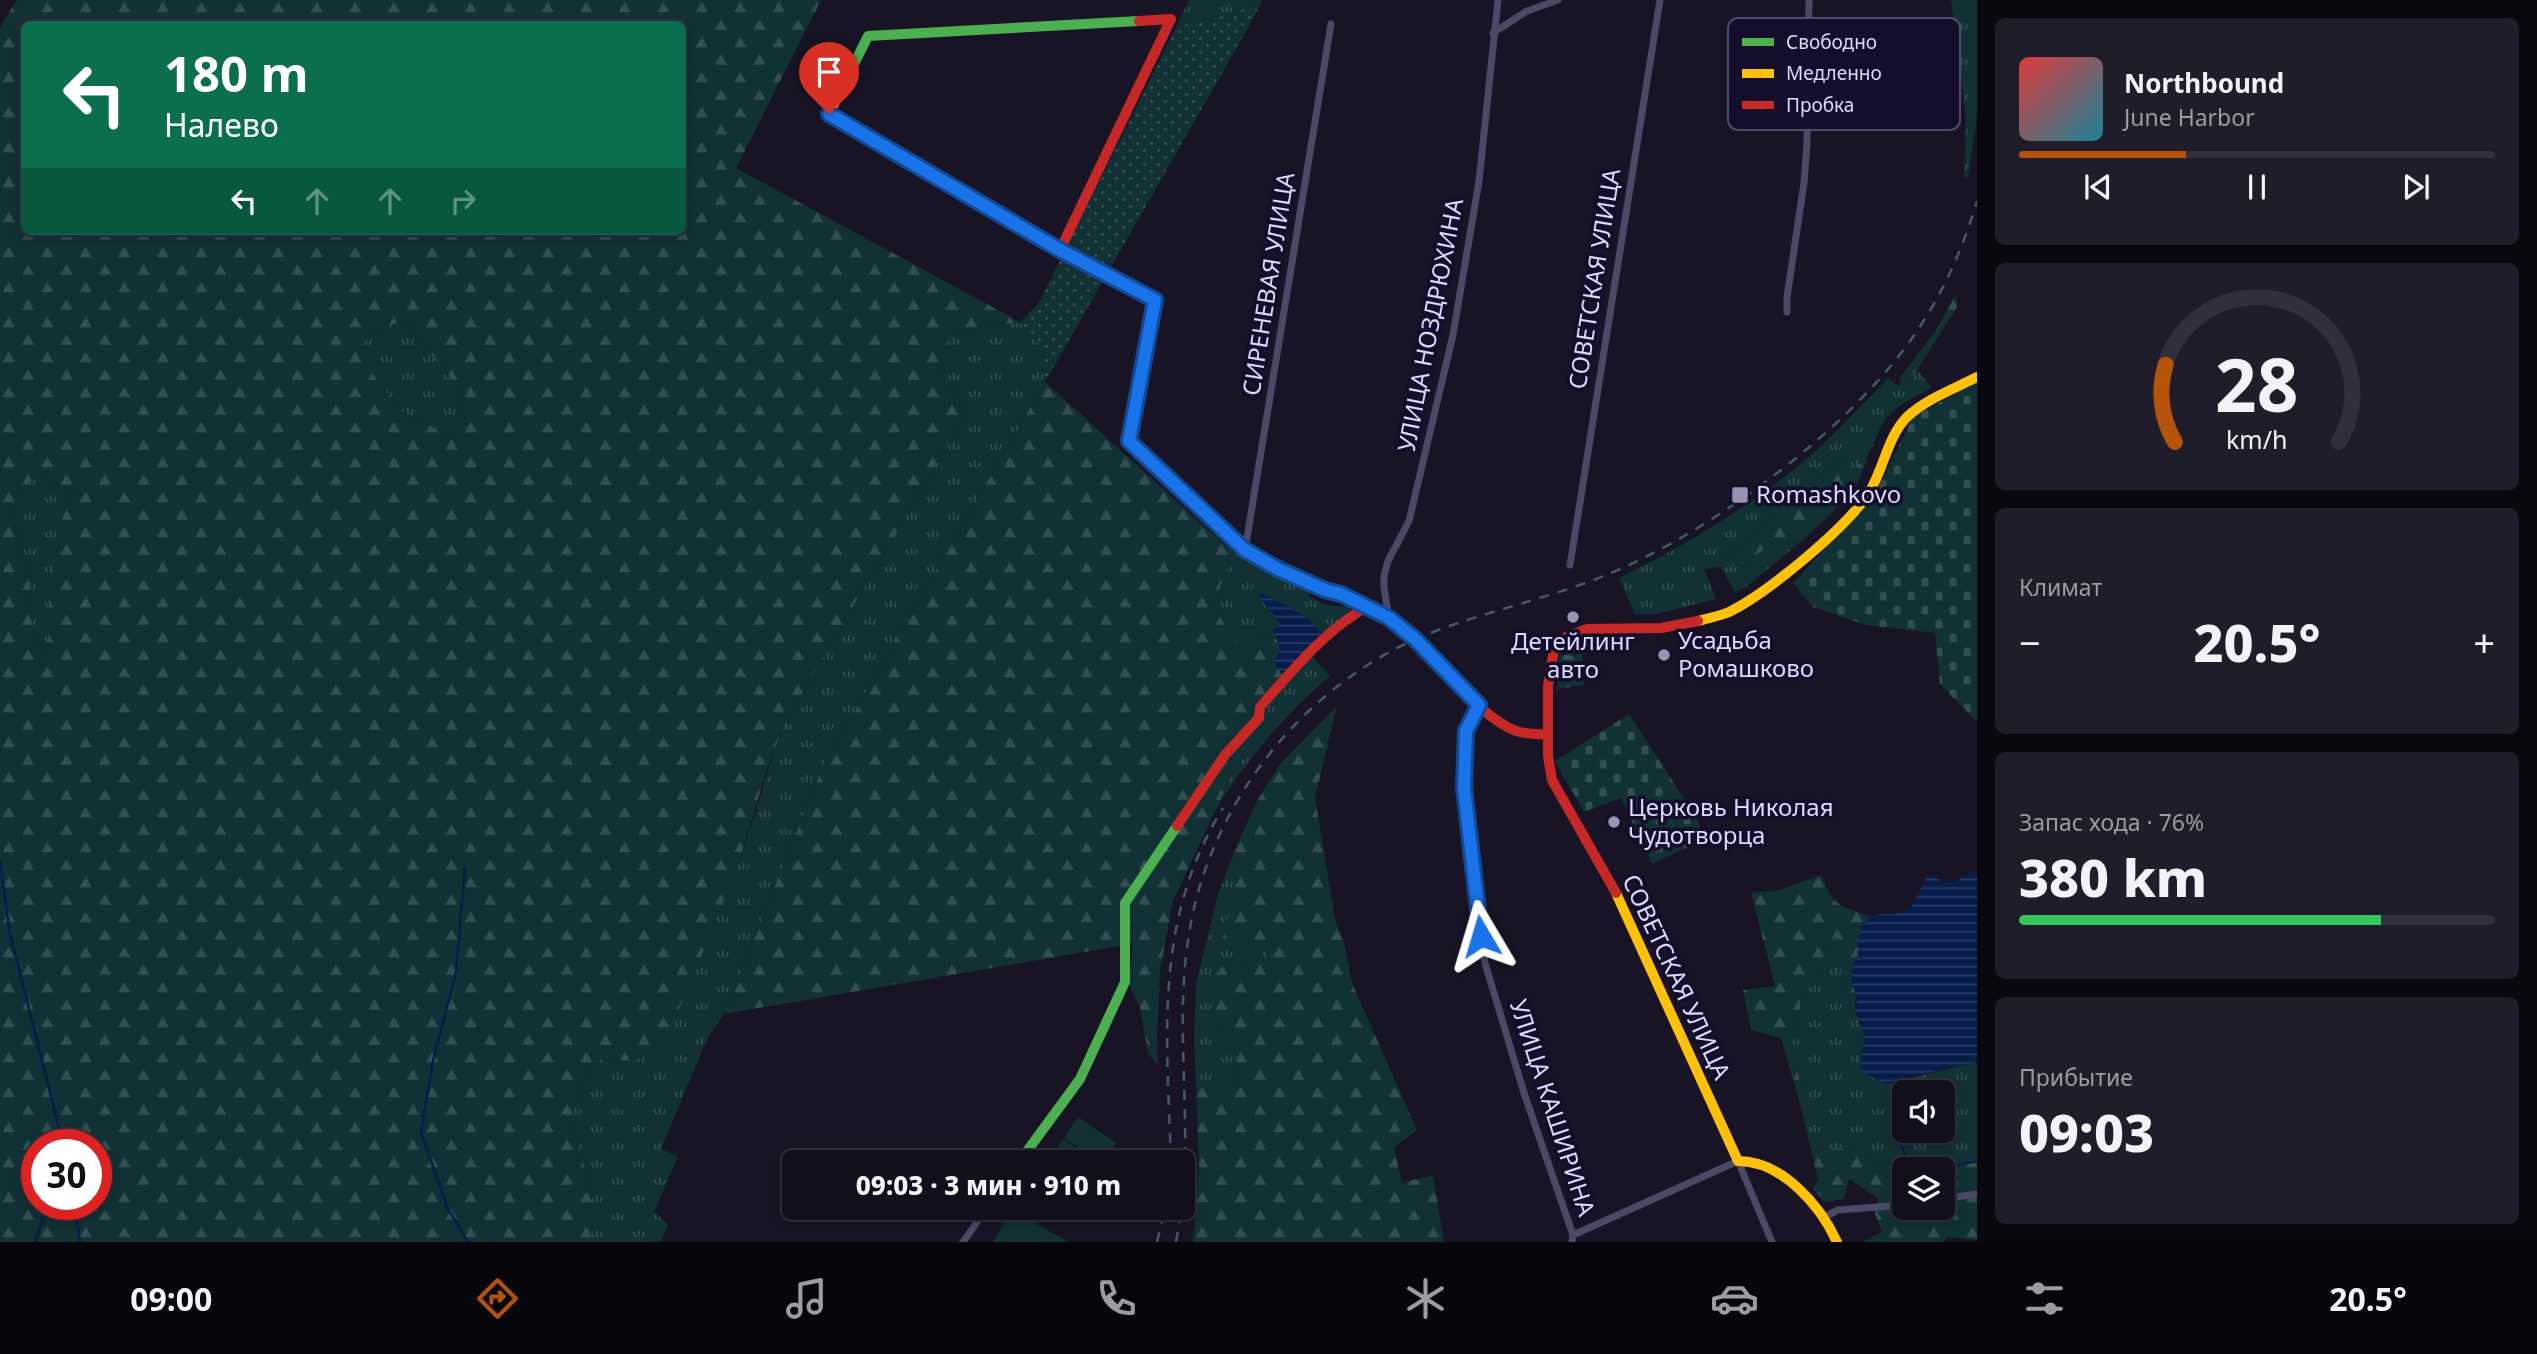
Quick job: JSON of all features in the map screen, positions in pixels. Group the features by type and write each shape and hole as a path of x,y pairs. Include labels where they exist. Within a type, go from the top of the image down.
{"street":[{"name":"УЛИЦА НОЗДРЮХИНА","path":"1389,618 1384,576 1388,561 1409,521 1454,335 1479,181 1498,0"},
{"path":"1493,33 1527,11 1558,0"},
{"name":"СОВЕТСКАЯ УЛИЦА","path":"1570,565 1660,0"},
{"path":"1808,18 1809,0"},
{"path":"1060,250 1171,19 868,36 829,114 1060,250 1155,300 1129,441 1245,550 1278,569 1368,606 1389,618 1415,639 1479,705 1507,726 1517,731 1548,735"},
{"name":"СИРЕНЕВАЯ УЛИЦА","path":"1245,550 1331,23"},
{"path":"1787,312 1804,183 1807,130"},
{"name":"СОВЕТСКАЯ УЛИЦА","path":"1738,1161 1621,901 1552,780 1548,735 1550,664 1554,649 1560,641 1587,629 1661,628 1688,624 1727,612 1764,593 1859,506 1871,490 1895,434 1906,418 1922,406 1977,377"},
{"path":"1028,1150 1080,1079 1125,982 1125,903 1225,755 1259,718 1261,707 1309,652 1345,619 1368,606"},
{"name":"УЛИЦА КАШИРИНА","path":"1479,705 1466,731 1464,788 1485,963 1572,1238"},
{"path":"1572,1238 1738,1161 1755,1162 1771,1170 1814,1203 1832,1229 1837,1242"},
{"path":"1738,1161 1772,1242"},
{"path":"1955,1197 1977,1194"},
{"path":"1824,1217 1838,1210 1892,1206"},
{"path":"963,1242 979,1220"}],"green space":[{"path":"17,0 821,0 736,168 1020,322 954,331 937,365 967,412 783,726 736,872 663,1048 634,1061 599,1059 585,1074 570,1120 592,1191 592,1242 0,1242 0,27","holes":["405,320 456,384 467,427 453,437 401,411 356,352 373,332","37,475 73,492 60,525 49,581 48,649 33,644 30,588 10,504"]},
{"path":"1189,0 1262,0 1260,5 1176,27"},
{"path":"1951,0 1977,0 1977,116 1968,178 1964,177 1966,120 1960,72 1960,18 1953,18"},
{"path":"1260,5 1045,382 1044,349 1020,322 1039,303 1176,27"},
{"path":"1956,294 1957,307 1917,370 1899,386 1901,376 1935,332"},
{"path":"405,320 456,384 467,428 453,437 401,411 355,352 373,332"},
{"path":"1020,322 1044,349 1045,382 822,768 724,1014 707,1039 661,1149 678,1156 654,1212 668,1224 660,1242 592,1242 592,1191 570,1120 585,1074 599,1059 634,1061 726,895 783,726 967,412 937,365 954,331"},
{"path":"1917,370 1932,388 1903,404 1885,420 1861,463 1855,468 1844,457 1786,504 1724,560 1746,563 1777,539 1792,545 1803,540 1746,587 1735,592 1721,567 1704,569 1716,599 1657,614 1635,614 1619,578 1687,542 1751,502 1817,449 1888,378 1899,386"},
{"path":"1045,382 1233,552 1213,607 1243,650 1273,630 1281,651 1274,661 1282,675 1257,702 1254,717 1231,741 1230,779 1173,901 1160,971 1158,1066 1148,1053 1140,1008 1129,984 1133,941 1119,946 724,1014 822,768"},
{"path":"1977,382 1977,722 1940,684 1935,633 1866,625 1813,607 1793,583 1875,494 1913,417"},
{"path":"1844,457 1855,468 1868,457 1854,492 1803,540 1792,545 1776,540 1746,563 1729,565 1724,560 1786,504"},
{"path":"37,475 73,492 65,513 52,569 49,649 33,644 30,588 10,504"},
{"path":"1233,552 1310,590 1309,597 1327,605 1347,607 1355,615 1322,634 1296,613 1263,603 1275,614 1280,625 1243,651 1213,607"},
{"path":"1310,654 1330,676 1296,707 1265,741 1212,815 1230,779 1231,754 1263,721 1266,709"},
{"path":"1582,654 1584,685 1557,689 1559,655"},
{"path":"1337,706 1315,797 1335,919 1345,947 1352,983 1417,1130 1394,1147 1402,1183 1433,1175 1444,1242 1193,1242 1199,1168 1196,1088 1231,1088 1238,1065 1215,1022 1212,979 1224,965 1270,961 1265,950 1223,938 1237,863 1235,850 1257,801 1280,764"},
{"path":"1629,714 1698,820 1703,840 1652,864 1621,798 1584,812 1555,761"},
{"path":"1235,850 1270,962 1224,965 1215,1022 1238,1065 1231,1088 1196,1088 1196,984 1218,894"},
{"path":"1822,875 1829,894 1839,904 1872,917 1863,924 1858,956 1853,964 1851,977 1856,997 1852,1006 1846,1004 1848,994 1839,958 1839,938 1834,937 1817,977 1801,995 1798,1032 1792,1043 1792,1054 1801,1084 1801,1107 1781,1038 1751,1030 1743,990 1775,986 1751,892 1776,891"},
{"path":"1834,937 1839,938 1845,981 1852,1006 1856,997 1855,1009 1865,1038 1860,1064 1862,1071 1883,1083 1892,1083 1892,1143 1955,1143 1955,1080 1903,1080 1977,1062 1977,1160 1955,1162 1955,1157 1892,1157 1892,1163 1875,1160 1850,1148 1811,1150 1801,1107 1800,1077 1790,1051 1798,1032 1801,994 1817,976"},
{"path":"1078,1117 1116,1143 1111,1150 1082,1150 1064,1138"},
{"path":"1063,1139 1079,1150 1056,1150"},
{"path":"1850,1148 1875,1160 1892,1163 1892,1220 1955,1220 1955,1162 1977,1160 1977,1240 1948,1237 1943,1242 1863,1242 1882,1232 1875,1214 1878,1198 1849,1179 1844,1199 1825,1202 1813,1189 1818,1180 1811,1150"},
{"path":"1006,1220 1030,1220 1068,1242 993,1242"}],"water":[{"path":"1261,593 1303,615 1322,634 1287,670 1280,671 1274,661 1281,651 1273,630 1280,625 1260,596"},
{"path":"1977,872 1977,1062 1883,1083 1861,1071 1865,1038 1855,1009 1857,1000 1851,977 1853,964 1858,956 1860,931 1872,917 1895,914 1911,908 1927,876 1944,882 1957,882 1962,877"}],"waterway":[{"path":"0,861 10,934 59,1129"},
{"path":"465,867 456,972 433,1061 421,1132 447,1207 468,1242"},
{"path":"1900,1143 1908,1157"},
{"path":"1955,1166 1977,1161"},
{"path":"35,1242 43,1220"},
{"path":"77,1220 80,1242"}],"railway":[{"path":"1185,1150 1183,996 1192,916 1203,876 1220,834 1241,795 1266,758 1295,724 1328,694 1364,667 1403,645 1444,628 1584,584 1629,565 1708,521 1789,464 1862,398 1919,328 1953,266 1977,201"},
{"path":"1171,1150 1167,1024 1175,936 1185,893 1201,850 1223,808"},
{"path":"1157,1242 1162,1220"},
{"path":"1176,1242 1180,1220"}],"traffic: fast":[{"path":"849,74 868,36 1139,21"},
{"path":"1028,1150 1080,1079 1125,982 1125,903 1177,826"}],"traffic: slow":[{"path":"849,74 829,114 1060,250 1155,300 1129,441 1164,474"},
{"path":"1698,621 1725,613 1745,603 1785,575 1827,539 1861,504 1871,489 1895,433 1907,417 1931,400 1977,377"},
{"path":"1616,893 1738,1161 1770,1168 1798,1188 1821,1214 1837,1242"}],"traffic: jam":[{"path":"1060,250 1171,19 1139,21"},
{"path":"1164,474 1218,526 1262,560 1390,618 1421,645 1468,696 1500,723 1516,731 1548,735"},
{"path":"1177,826 1225,755 1259,718 1260,707 1323,639 1368,606"},
{"path":"1616,893 1552,780 1548,756 1548,686 1554,649 1566,637 1587,629 1661,628 1698,621"}],"place":[{"name":"Romashkovo","path":"1740,495"},
{"name":"Детейлинг авто","path":"1573,617"},
{"name":"Усадьба Ромашково","path":"1664,655"},
{"name":"Церковь Николая Чудотворца","path":"1614,822"}],"route":[{"path":"829,114 1060,250 1155,300 1129,441 1245,550 1278,569 1325,590 1341,594 1389,618 1415,639 1479,705 1470,719 1464,742 1464,788 1481,936"}]}
